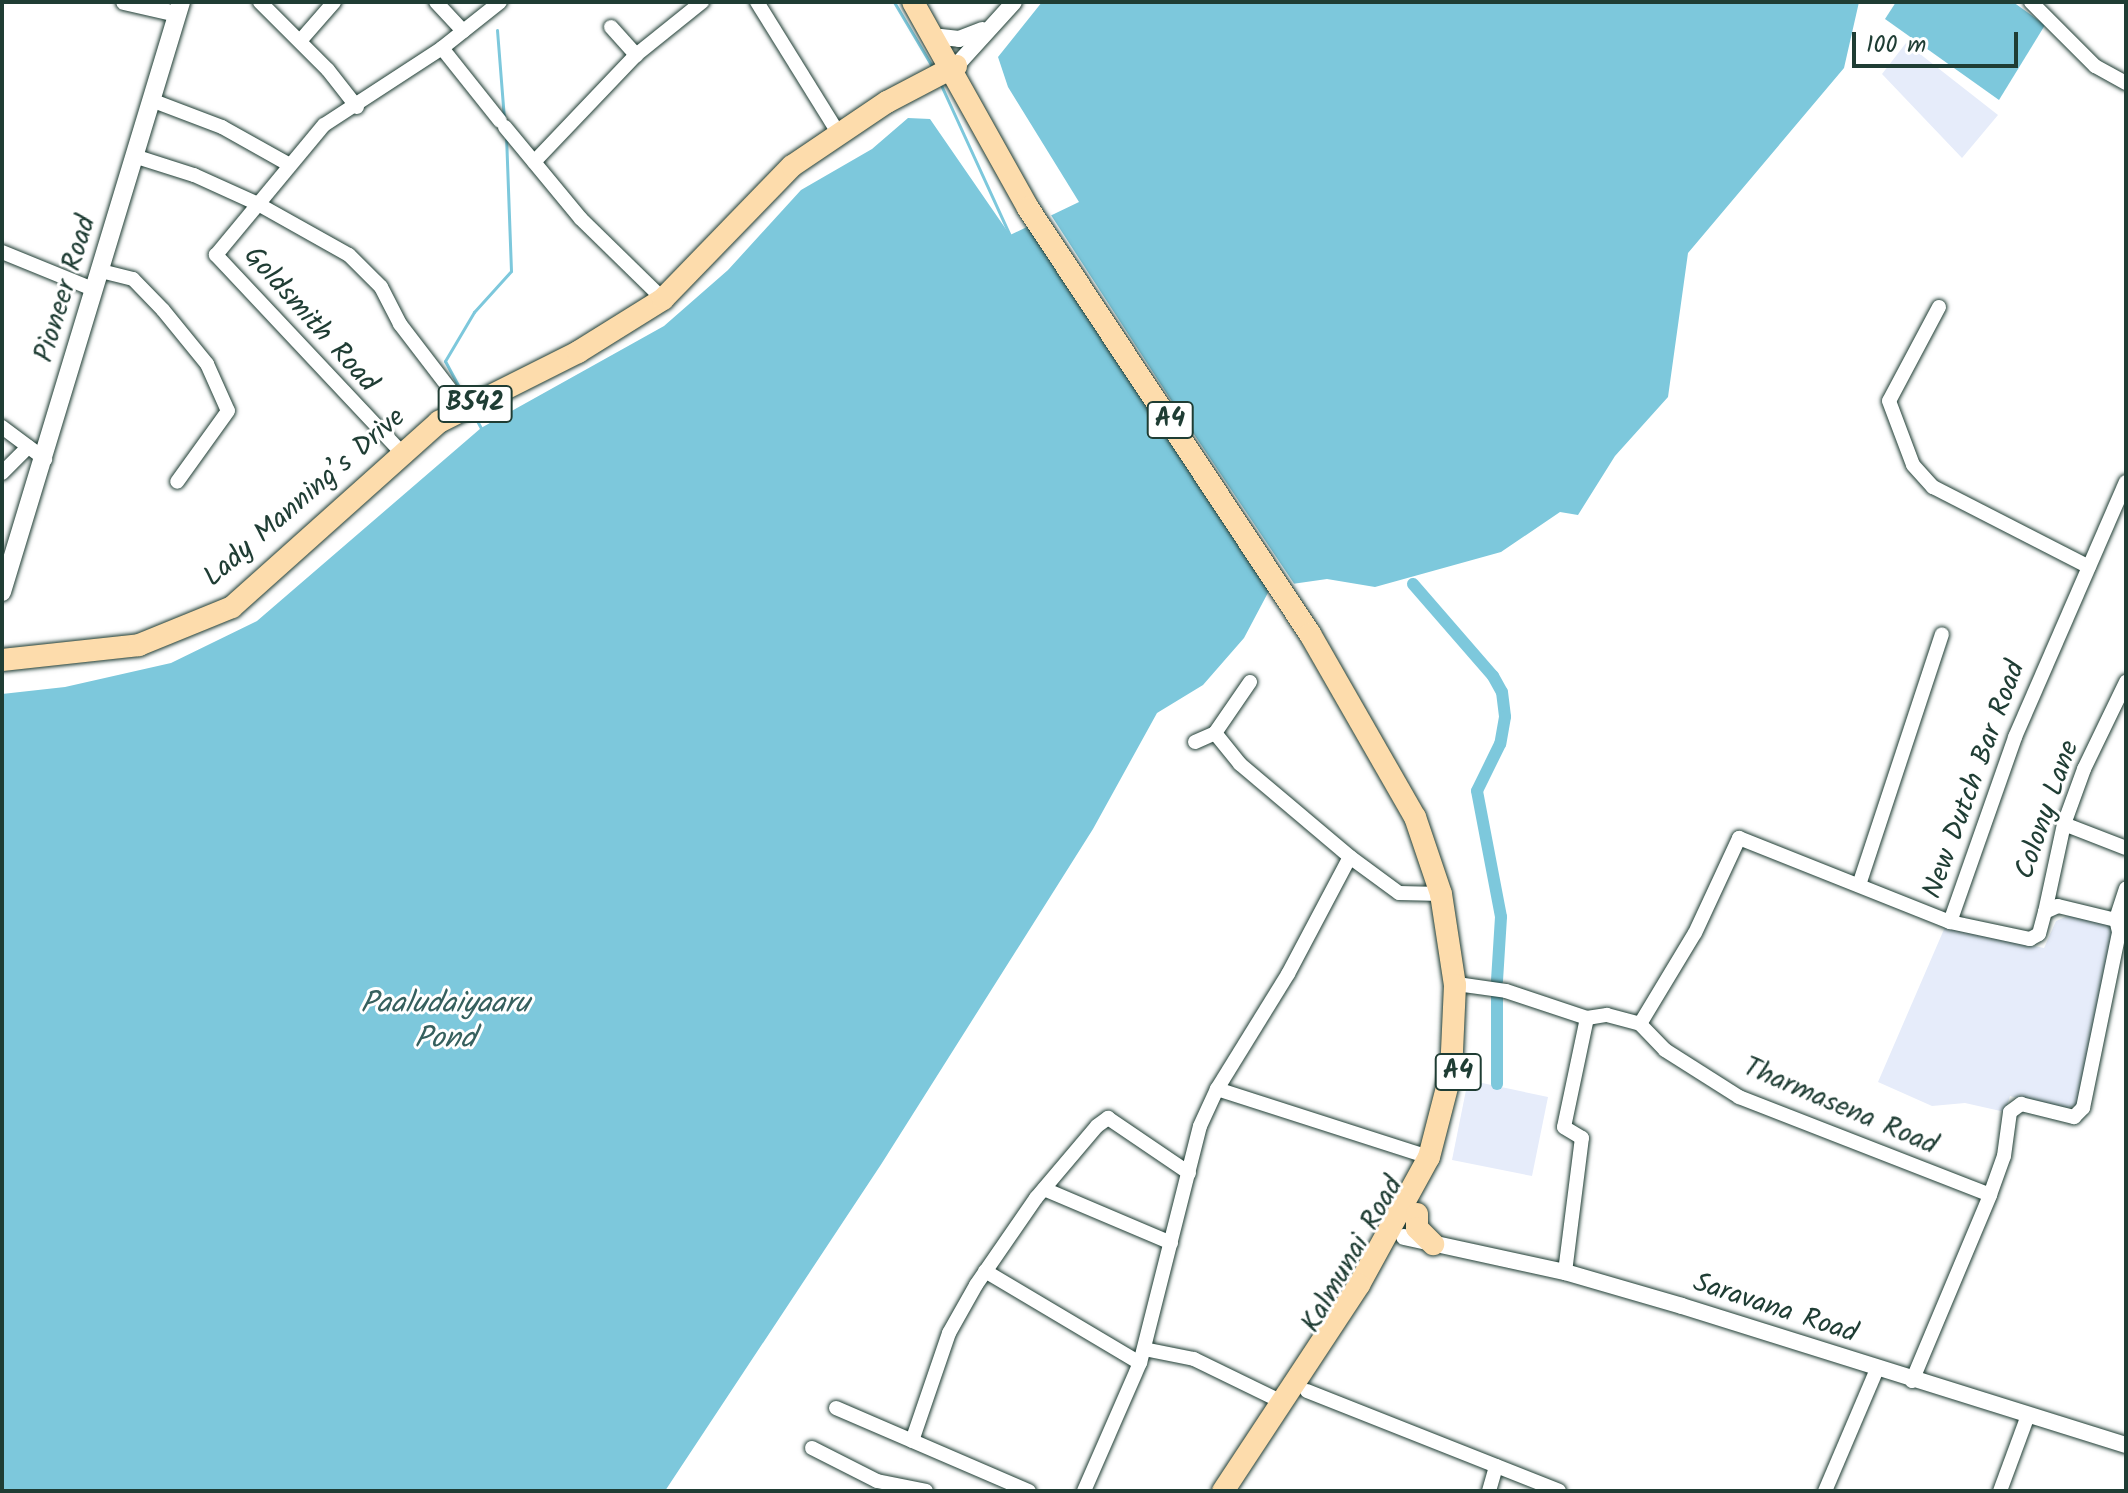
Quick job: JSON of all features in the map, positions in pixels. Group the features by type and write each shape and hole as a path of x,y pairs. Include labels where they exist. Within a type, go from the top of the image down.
{"main road":[{"name":"A4","path":"913,2 1031,206 1313,632"},
{"name":"A4","path":"920,2 941,37 955,74"},
{"name":"Pioneer Road","path":"2,592 45,459 179,8"},
{"name":"Lady Manning’s Drive","path":"2,660 139,645 232,607 439,422 578,352 663,299 792,166 923,82 945,80 955,74"},
{"name":"Kalmunai Road","path":"1223,1491 1401,1216 1429,1157 1451,1072 1460,985 1441,894 1404,796 1313,632"},
{"name":"Kalmunai Road","path":"1240,1491 1307,1391 1417,1214 1453,1102 1460,985 1456,917 1422,812 1313,632"},
{"path":"1417,1214 1417,1228 1433,1244"}],"street":[{"path":"124,2 179,8"},
{"path":"260,2 300,41 357,107"},
{"path":"300,41 334,2"},
{"path":"436,2 463,31"},
{"name":"Goldsmith Road","path":"402,453 216,255 288,164 324,125 357,107 442,48 500,2"},
{"path":"534,162 636,55 702,2"},
{"path":"757,2 839,134"},
{"path":"955,74 987,28 1014,2"},
{"path":"2031,2 2095,66 2126,83"},
{"path":"611,27 636,55"},
{"path":"941,37 959,39 987,28"},
{"path":"442,48 581,219 663,299"},
{"path":"151,100 222,127 288,164"},
{"path":"134,156 194,175 324,238 368,274 465,409"},
{"path":"2,252 95,290"},
{"path":"101,271 133,279 163,310 207,364 228,411 177,482"},
{"path":"1939,307 1889,401 1913,465 1933,487 2089,567"},
{"path":"2,427 45,459"},
{"path":"2,473 28,447"},
{"name":"New Dutch Bar Road","path":"1640,1024 1695,933 1739,838 1950,922 2015,737 2126,482"},
{"path":"1859,885 1942,634"},
{"path":"1195,742 1215,733 1250,682"},
{"name":"Colony Lane","path":"2045,912 2064,824 2084,769 2126,682"},
{"path":"1215,733 1240,764 1350,857 1399,893 1441,894"},
{"path":"2064,824 2126,848"},
{"path":"1084,1491 1142,1356 1189,1173 1217,1089 1296,960 1350,857"},
{"path":"1912,1381 1990,1195 2014,1106 2074,1117 2083,1108 2126,889"},
{"path":"1950,922 2030,939 2039,934 2045,912 2058,906 2121,920"},
{"path":"1460,985 1506,991 1587,1018 1607,1015 1640,1024"},
{"path":"1565,1272 1582,1138 1564,1127 1587,1018"},
{"name":"Tharmasena Road","path":"1640,1024 1665,1050 1739,1097 1990,1195"},
{"path":"1217,1089 1429,1157"},
{"path":"912,1441 949,1333 985,1271 1044,1189 1108,1118 1189,1173"},
{"path":"1044,1189 1171,1243"},
{"name":"Saravana Road","path":"1404,1237 1565,1272 2027,1418 2126,1445"},
{"path":"985,1271 1142,1356 1194,1359 1282,1402"},
{"path":"1825,1491 1877,1369"},
{"path":"1307,1391 1559,1491"},
{"path":"836,1408 1029,1491"},
{"path":"2000,1491 2027,1418"},
{"path":"812,1448 877,1481 926,1491"},
{"path":"1489,1491 1496,1466"}],"shaded area":[{"path":"1906,43 1998,115 1962,158 1882,74"},
{"path":"2070,915 2115,925 2078,1105 2064,1109 2010,1096 2005,1112 1965,1103 1932,1106 1878,1082 1945,927 2044,948 2056,921"},
{"path":"1468,1080 1548,1097 1532,1176 1452,1160"}],"water":[{"name":"Paaludaiyaaru Pond","path":"1042,2 1859,2 1844,68 1688,253 1668,397 1615,456 1578,515 1560,512 1501,552 1375,587 1327,579 1271,587 1244,638 1203,685 1157,713 1093,829 882,1163 665,1491 2,1491 2,694 65,687 171,663 257,621 481,428 664,326 728,270 801,190 872,149 908,118 930,119 1010,235 1079,202 1008,87 998,57"},
{"path":"1896,2 2013,2 2045,25 1999,100 1885,19"}],"pier":[{"path":"1049,212 1295,585 1275,590 1031,221"}],"waterway":[{"path":"894,2 933,68"},
{"path":"497,30 504,118"},
{"path":"941,85 1010,236"},
{"path":"465,398 445,361 474,312 511,271 506,137"},
{"path":"474,415 481,428"},
{"path":"1413,584 1493,676 1502,692 1505,717 1500,744 1477,791 1501,917 1497,981"},
{"path":"1497,996 1497,1084"}]}
